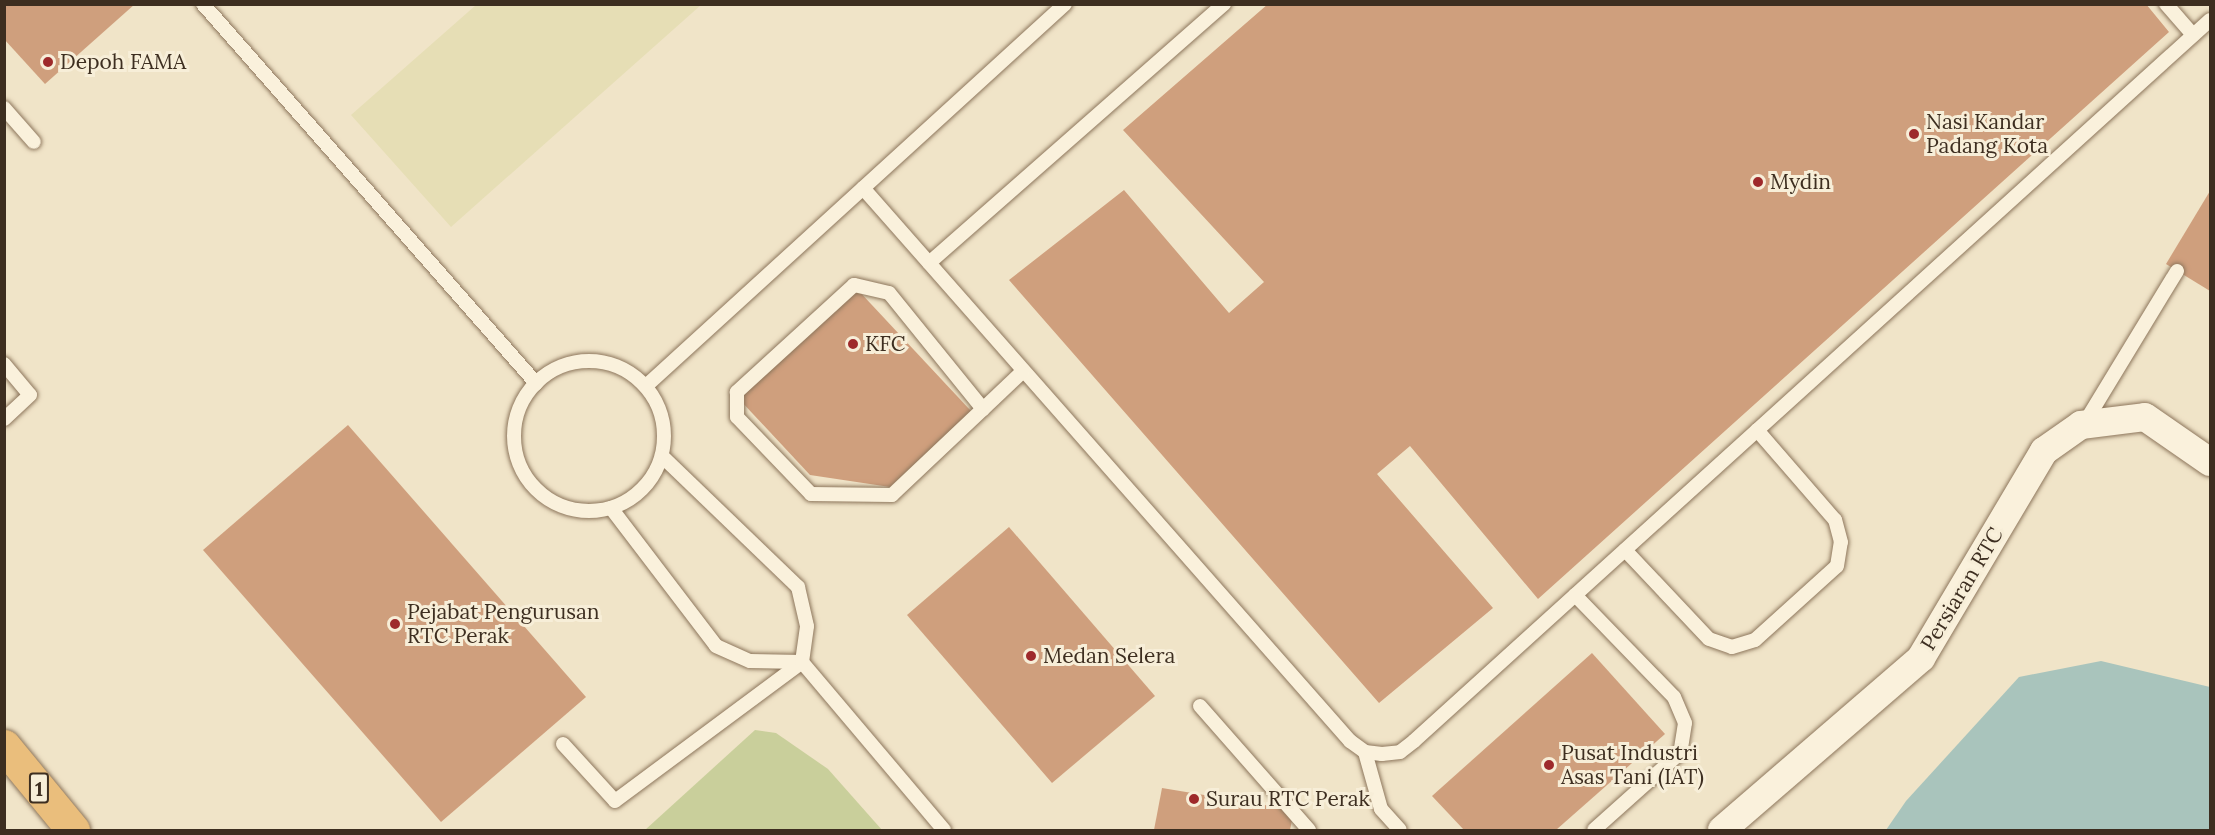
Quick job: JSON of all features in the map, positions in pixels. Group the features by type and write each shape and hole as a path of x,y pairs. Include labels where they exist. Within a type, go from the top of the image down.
{"highway":[{"name":"1","path":"4,746 73,831"}],"street":[{"name":"Persiaran RTC","path":"1722,831 1921,657 2044,451 2083,425 2145,417 2211,462"}],"lane":[{"path":"203,4 536,383"},
{"path":"645,386 1065,4"},
{"path":"929,263 1224,4"},
{"path":"2166,4 2193,35"},
{"path":"863,188 1350,741 1365,752 1400,752 2211,20"},
{"path":"4,108 34,142"},
{"path":"2083,425 2177,271"},
{"path":"983,410 889,293 854,285 737,392 737,417 811,494 892,495 983,410 1023,370"},
{"path":"579,362 604,362 627,370 645,386 659,407 665,432 662,456 651,479 626,503 611,508 586,511 562,506 540,493 524,475 515,451 514,427 521,403 536,383 556,369 579,362"},
{"path":"4,363 30,395 4,419"},
{"path":"1624,550 1710,639 1732,647 1755,640 1837,566 1842,542 1835,520 1757,430"},
{"path":"563,744 615,801 802,662 807,626 798,587 662,456"},
{"path":"611,508 716,646 750,661 802,662 944,831"},
{"path":"1575,595 1674,697 1685,723 1680,753 1594,831"},
{"path":"1200,706 1309,831"},
{"path":"1365,752 1381,809 1396,829"}],"shaded area":[{"path":"476,5 701,5 451,227 351,115"}],"green space":[{"path":"755,730 776,733 828,769 882,830 645,830"}],"water":[{"path":"2101,661 2210,687 2210,830 1886,830 1906,801 2019,677"}],"building":[{"name":"Depoh FAMA","path":"4,4 135,4 45,84 4,39"},
{"path":"1268,4 2146,4 2169,32 1538,599 1410,446 1377,474 1493,608 1379,703 1009,280 1124,190 1229,313 1264,282 1123,130"},
{"path":"2210,191 2210,291 2166,264"},
{"name":"KFC","path":"857,289 971,411 890,487 810,475 739,399"},
{"name":"Pejabat Pengurusan RTC Perak","path":"348,425 586,697 441,822 203,550"},
{"name":"Medan Selera","path":"1009,527 1155,696 1052,783 907,615"},
{"name":"Pusat Industri Asas Tani (IAT)","path":"1592,653 1665,734 1556,830 1464,830 1432,796"},
{"name":"Surau RTC Perak","path":"1162,788 1294,810 1290,830 1154,830"}],"place":[{"name":"Depoh FAMA","path":"48,62"},
{"name":"Nasi Kandar Padang Kota","path":"1914,134"},
{"name":"Mydin","path":"1758,182"},
{"name":"KFC","path":"853,344"},
{"name":"Pejabat Pengurusan RTC Perak","path":"395,624"},
{"name":"Medan Selera","path":"1031,656"},
{"name":"Pusat Industri Asas Tani (IAT)","path":"1549,765"},
{"name":"Surau RTC Perak","path":"1194,799"}]}
